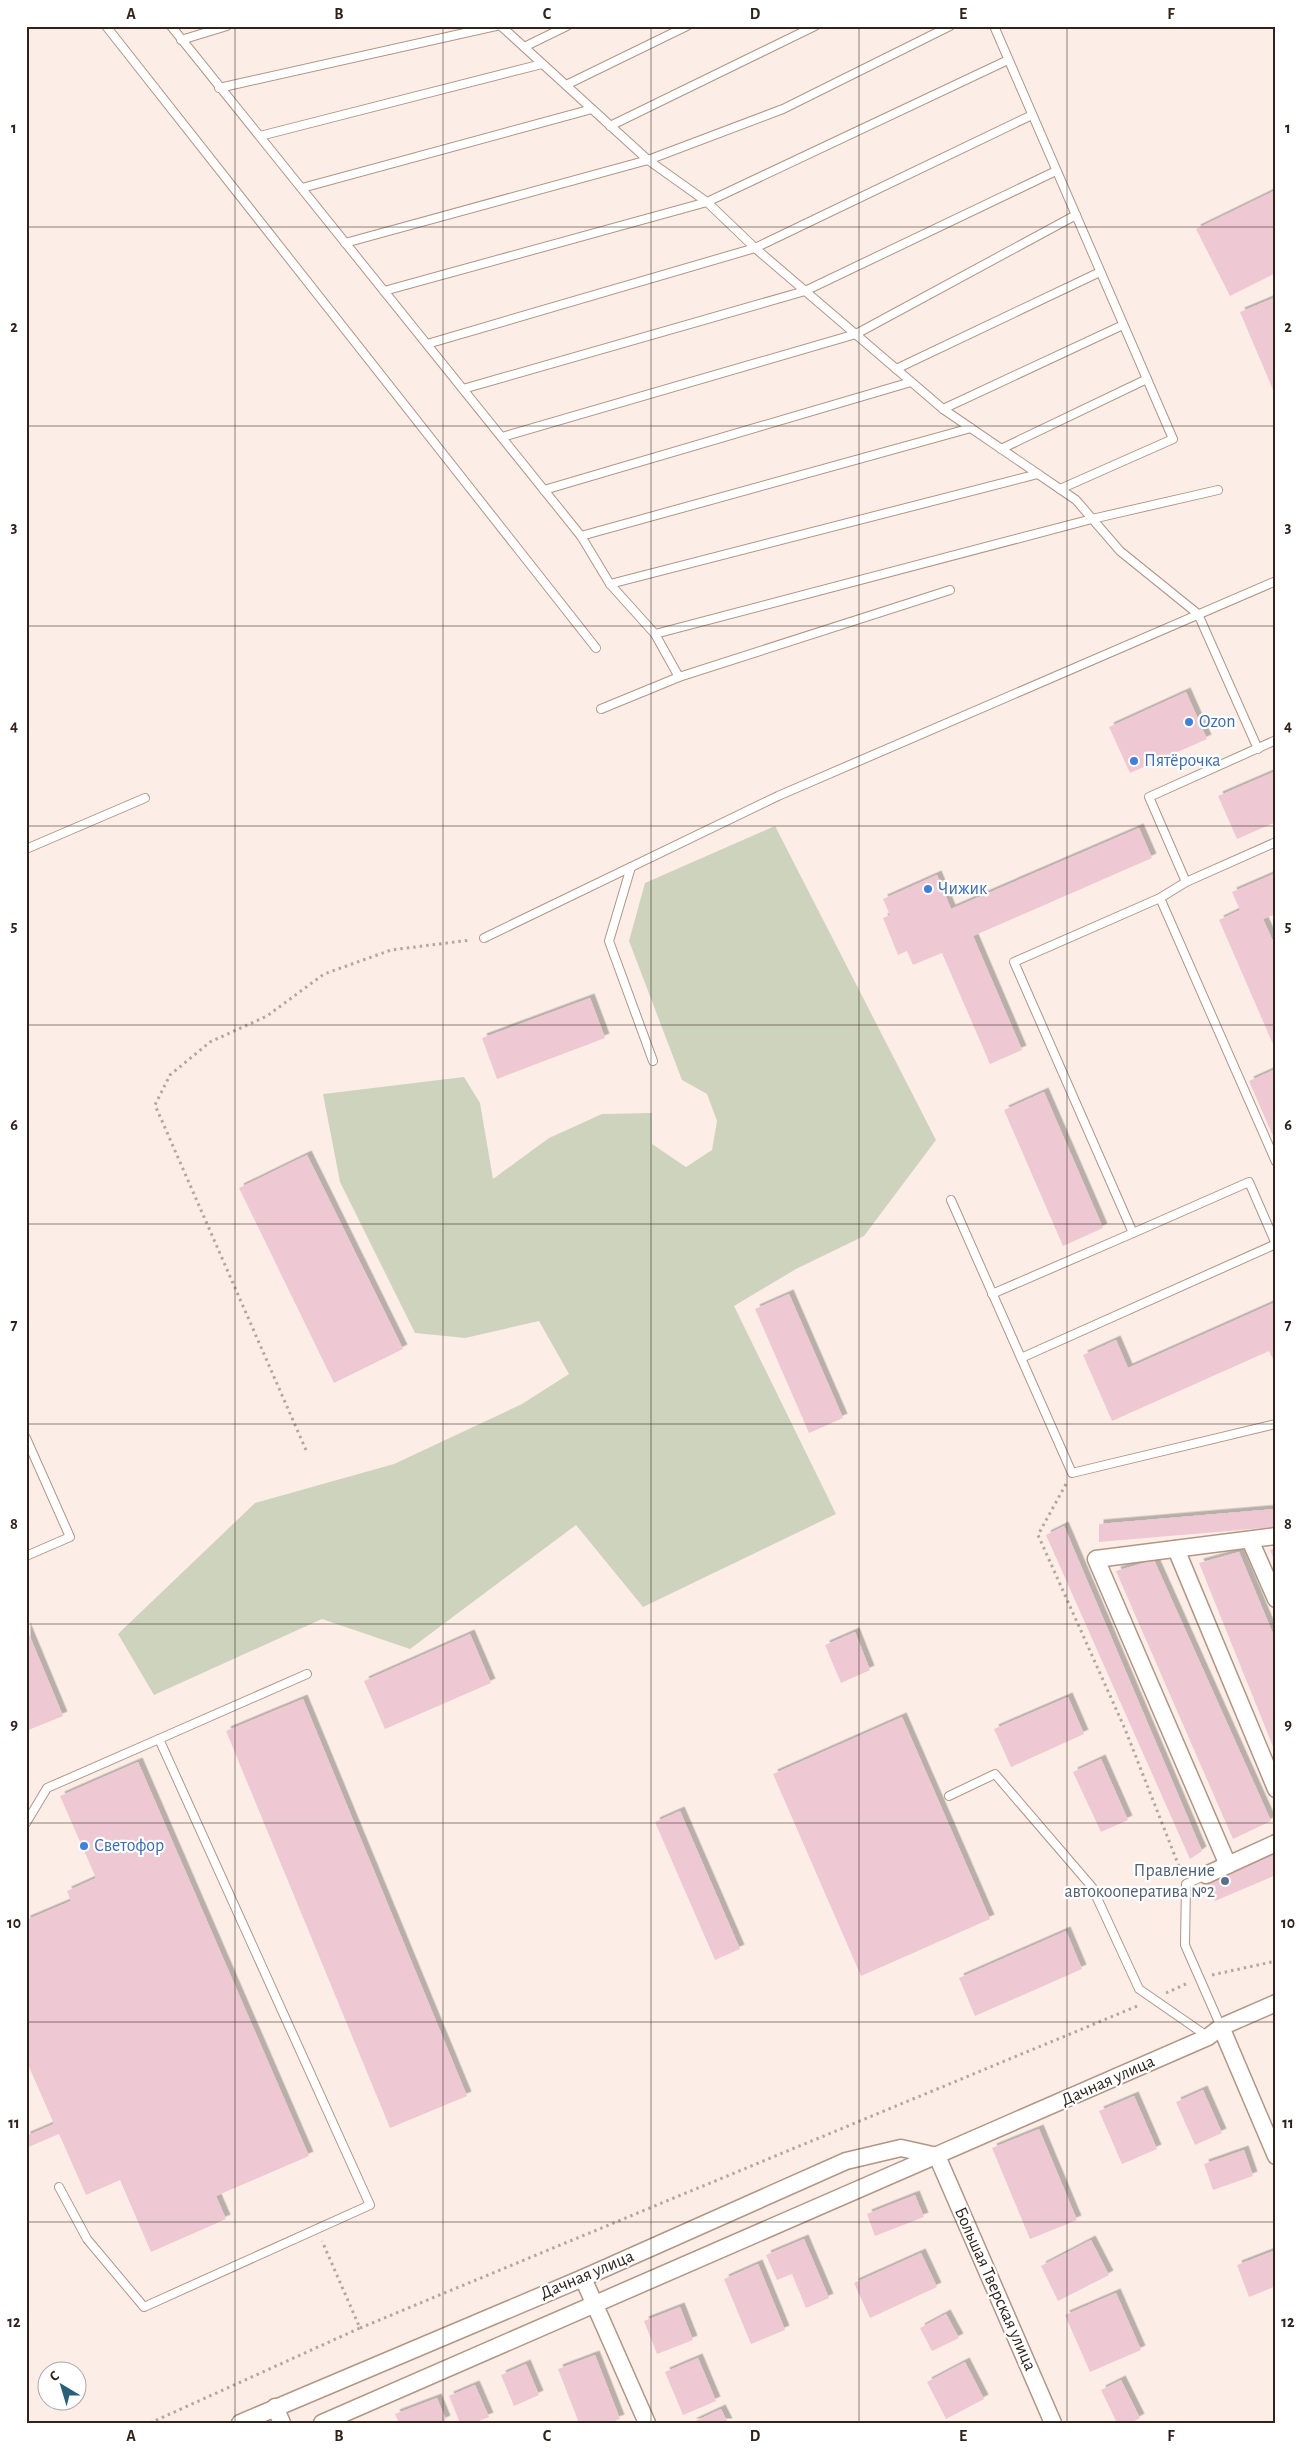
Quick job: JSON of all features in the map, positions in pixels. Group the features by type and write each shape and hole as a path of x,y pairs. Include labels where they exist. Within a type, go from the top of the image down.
{"street":[{"path":"1228,1865 1096,1560 1276,1536"},
{"path":"1250,1540 1276,1599"},
{"path":"1176,1549 1276,1789"},
{"path":"1206,1875 1276,1843"},
{"name":"Дачная улица","path":"322,2423 937,2156 1276,2003"},
{"path":"1215,2032 1276,2156"},
{"name":"Дачная улица","path":"240,2423 583,2278 846,2161 901,2148 937,2156"},
{"name":"Большая Тверская улица","path":"937,2156 1053,2423"},
{"path":"583,2278 647,2423"},
{"path":"275,2407 282,2423"}],"lane":[{"path":"106,26 596,648"},
{"path":"171,26 581,536 610,584 655,634 679,677"},
{"path":"181,40 227,26"},
{"path":"220,88 496,26"},
{"path":"501,26 648,160 707,202 755,248 943,409 1076,500 1120,551 1198,614 1258,749"},
{"path":"524,47 567,26"},
{"path":"566,85 687,26"},
{"path":"610,126 815,26"},
{"path":"345,243 648,160 783,109 950,26"},
{"path":"994,26 1173,439 1060,489"},
{"path":"384,291 707,202 1008,60"},
{"path":"260,136 542,64"},
{"path":"302,188 592,109"},
{"path":"426,344 755,248 1032,116"},
{"path":"463,389 805,290 1056,170"},
{"path":"502,437 856,334 1076,215"},
{"path":"896,368 1100,272"},
{"path":"943,409 1123,325"},
{"path":"1001,449 1147,379"},
{"path":"544,490 911,382"},
{"path":"581,536 971,428"},
{"path":"610,584 1038,474"},
{"path":"655,634 1092,519 1218,490"},
{"path":"484,938 778,796 1276,581"},
{"path":"601,708 679,677 950,590"},
{"path":"1186,882 1149,797 1276,740"},
{"path":"26,849 145,798"},
{"path":"1133,1233 1014,962 1160,898 1186,882 1276,842"},
{"path":"631,867 609,941 654,1062"},
{"path":"1160,898 1276,1162"},
{"path":"992,1294 1249,1182 1276,1244 1021,1358"},
{"path":"951,1200 1072,1473 1276,1424"},
{"path":"26,1438 70,1537 26,1556"},
{"path":"26,1823 47,1788 307,1674"},
{"path":"59,2187 87,2239 144,2307 370,2205 160,1740"},
{"path":"949,1796 995,1774 1092,1887 1139,1989 1153,1999 1215,2032"},
{"path":"1206,1875 1186,1884 1185,1946 1199,1978 1215,2032"}],"path":[{"path":"306,1450 155,1105 170,1075 210,1042 266,1016 324,974 391,950 484,938"},
{"path":"1072,1473 1038,1535 1124,1729 1186,1884"},
{"path":"150,2423 360,2328 1153,1999 1199,1978 1276,1962"},
{"path":"317,2229 360,2328"}],"green space":[{"path":"775,826 936,1140 864,1236 796,1269 734,1306 836,1514 643,1607 576,1525 410,1649 322,1619 154,1695 118,1634 255,1503 394,1464 522,1404 569,1374 539,1321 465,1338 415,1333 340,1182 323,1094 464,1077 480,1103 493,1179 549,1138 602,1114 652,1113 652,1144 686,1167 712,1150 717,1121 707,1094 682,1080 629,941 645,883"}],"building":[{"path":"1276,190 1276,273 1230,296 1196,229"},
{"path":"1276,297 1276,397 1240,312"},
{"path":"1186,692 1207,739 1130,773 1109,727"},
{"path":"1276,771 1276,822 1237,839 1218,796"},
{"path":"1139,828 1152,858 973,936 1022,1050 990,1064 942,953 913,965 907,951 898,955 883,918 890,915 883,899 937,875 951,909"},
{"path":"1276,873 1276,914 1263,919 1276,948 1276,1051 1219,920 1240,910 1232,892"},
{"path":"590,998 605,1038 497,1079 482,1038"},
{"path":"1276,1069 1276,1143 1249,1081"},
{"path":"1044,1092 1103,1228 1063,1246 1004,1110"},
{"path":"307,1155 403,1349 334,1383 239,1188"},
{"path":"789,1294 843,1418 809,1433 755,1309"},
{"path":"1276,1302 1276,1365 1269,1351 1112,1421 1083,1355 1116,1340 1128,1368"},
{"path":"1276,1509 1276,1527 1099,1542 1099,1524"},
{"path":"1064,1526 1202,1851 1190,1859 1046,1535"},
{"path":"1276,1548 1276,1564 1270,1550"},
{"path":"1239,1552 1276,1641 1276,1754 1199,1563"},
{"path":"1154,1560 1271,1821 1233,1839 1116,1571"},
{"path":"26,1627 63,1716 26,1731"},
{"path":"855,1632 870,1670 841,1683 825,1645"},
{"path":"470,1634 491,1683 385,1729 364,1681"},
{"path":"1068,1697 1084,1734 1011,1767 994,1729"},
{"path":"303,1699 467,2096 390,2128 226,1731"},
{"path":"902,1717 990,1919 861,1976 773,1774"},
{"path":"1101,1759 1128,1820 1101,1832 1073,1772"},
{"path":"138,1762 309,2156 216,2196 226,2219 151,2252 120,2180 86,2195 59,2134 26,2148 26,2136 54,2124 26,2060 26,1920 71,1901 67,1891 96,1878 60,1796"},
{"path":"680,1811 740,1949 715,1960 655,1822"},
{"path":"1276,1854 1276,1875 1215,1901 1208,1883"},
{"path":"1066,1931 1082,1969 975,2016 959,1978"},
{"path":"1203,2090 1222,2133 1195,2145 1176,2102"},
{"path":"1134,2096 1157,2149 1122,2164 1099,2111"},
{"path":"1039,2129 1077,2220 1030,2239 992,2148"},
{"path":"1244,2150 1253,2176 1213,2190 1204,2164"},
{"path":"915,2195 924,2217 875,2236 867,2214"},
{"path":"804,2239 829,2298 806,2308 792,2274 777,2280 766,2255"},
{"path":"1091,2240 1109,2275 1058,2301 1041,2266"},
{"path":"1276,2250 1276,2286 1249,2297 1237,2265"},
{"path":"921,2253 937,2287 870,2318 854,2283"},
{"path":"758,2264 785,2330 751,2344 724,2279"},
{"path":"1116,2293 1141,2350 1090,2372 1065,2315"},
{"path":"680,2307 693,2340 657,2354 644,2321"},
{"path":"946,2314 959,2338 932,2351 920,2328"},
{"path":"595,2355 620,2419 609,2423 579,2423 558,2369"},
{"path":"698,2358 716,2401 683,2415 665,2372"},
{"path":"965,2362 984,2399 946,2419 927,2382"},
{"path":"526,2364 539,2395 514,2406 501,2375"},
{"path":"1121,2380 1140,2418 1131,2423 1117,2423 1101,2390"},
{"path":"475,2385 489,2417 474,2423 460,2423 449,2396"},
{"path":"437,2398 446,2420 439,2423 399,2423 395,2414"},
{"path":"721,2409 728,2423 691,2423"}],"place":[{"name":"Ozon","path":"1189,722"},
{"name":"Пятёрочка","path":"1134,761"},
{"name":"Чижик","path":"928,889"},
{"name":"Светофор","path":"84,1846"},
{"name":"Правление автокооператива №2","path":"1225,1881"}]}
